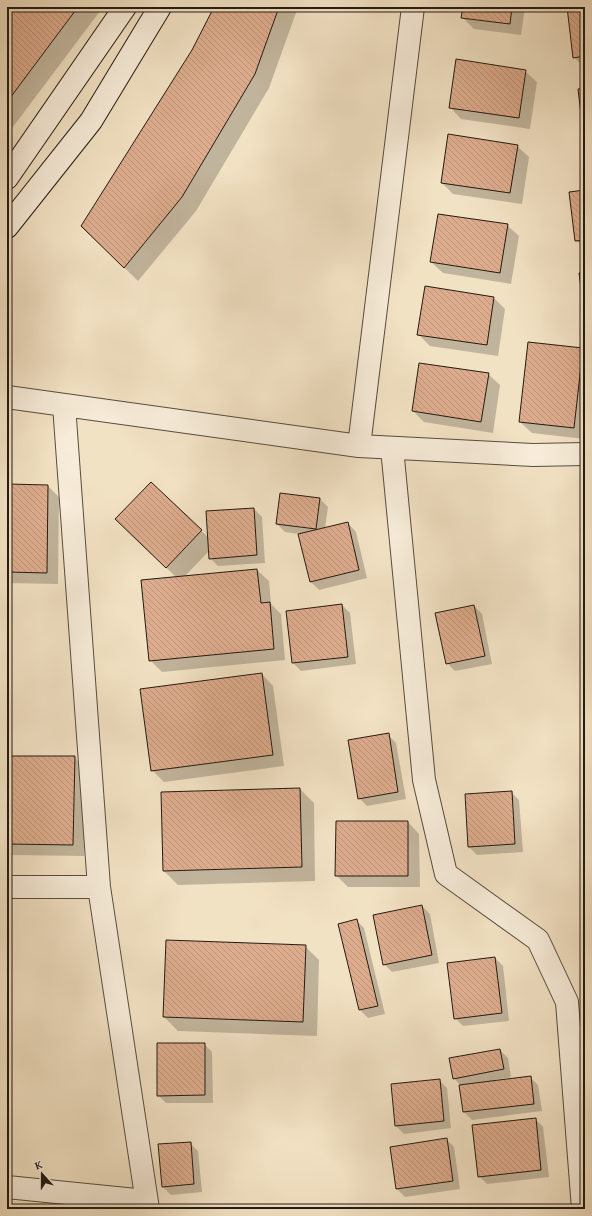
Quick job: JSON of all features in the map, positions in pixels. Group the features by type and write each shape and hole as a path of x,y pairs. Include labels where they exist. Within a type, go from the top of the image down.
{"street":[{"path":"7,178 125,7"},
{"path":"7,226 91,121 160,7"},
{"path":"359,446 413,7"},
{"path":"7,397 359,446 533,455 585,454"},
{"path":"7,1188 147,1205 99,887 64,405"},
{"path":"392,448 424,780 446,874 538,940 567,1002 583,1209"},
{"path":"7,886 99,887"}],"building":[{"path":"7,7 78,7 7,102"},
{"path":"214,7 279,7 255,74 182,197 124,268 81,226 192,50"},
{"path":"463,7 512,7 510,24 461,18"},
{"path":"567,7 585,7 585,56 573,58"},
{"path":"456,59 526,70 519,118 449,108"},
{"path":"585,88 585,150 578,89"},
{"path":"448,134 518,145 510,193 441,183"},
{"path":"585,190 585,240 575,241 569,192"},
{"path":"438,214 508,224 500,273 430,262"},
{"path":"585,272 585,320 579,273"},
{"path":"425,286 494,297 487,345 417,335"},
{"path":"528,342 583,348 574,428 519,422"},
{"path":"419,363 489,373 481,422 412,411"},
{"path":"151,482 202,530 166,568 115,519"},
{"path":"7,484 48,485 47,573 7,572"},
{"path":"280,493 320,498 316,529 276,524"},
{"path":"254,508 257,555 209,559 206,511"},
{"path":"348,522 359,570 310,582 298,534"},
{"path":"257,569 261,603 270,602 274,649 149,661 141,580"},
{"path":"342,604 348,657 292,663 286,611"},
{"path":"474,605 485,656 446,664 435,613"},
{"path":"262,673 273,755 151,771 140,689"},
{"path":"389,733 398,792 358,799 348,740"},
{"path":"7,756 75,756 73,845 7,844"},
{"path":"300,788 302,867 163,871 161,792"},
{"path":"512,791 515,844 468,847 465,794"},
{"path":"336,821 408,821 408,876 335,876"},
{"path":"422,905 432,955 383,965 373,915"},
{"path":"357,919 378,1006 359,1010 338,924"},
{"path":"166,940 306,945 303,1022 163,1017"},
{"path":"495,957 502,1013 454,1019 447,963"},
{"path":"157,1043 205,1043 205,1095 157,1096"},
{"path":"500,1049 504,1069 453,1079 449,1058"},
{"path":"531,1076 534,1104 463,1112 459,1085"},
{"path":"440,1079 444,1121 395,1126 391,1084"},
{"path":"536,1118 541,1170 478,1177 472,1125"},
{"path":"447,1138 453,1181 396,1189 390,1147"},
{"path":"191,1142 194,1184 162,1187 158,1144"},
{"path":"252,1205 253,1209 232,1209"}]}
